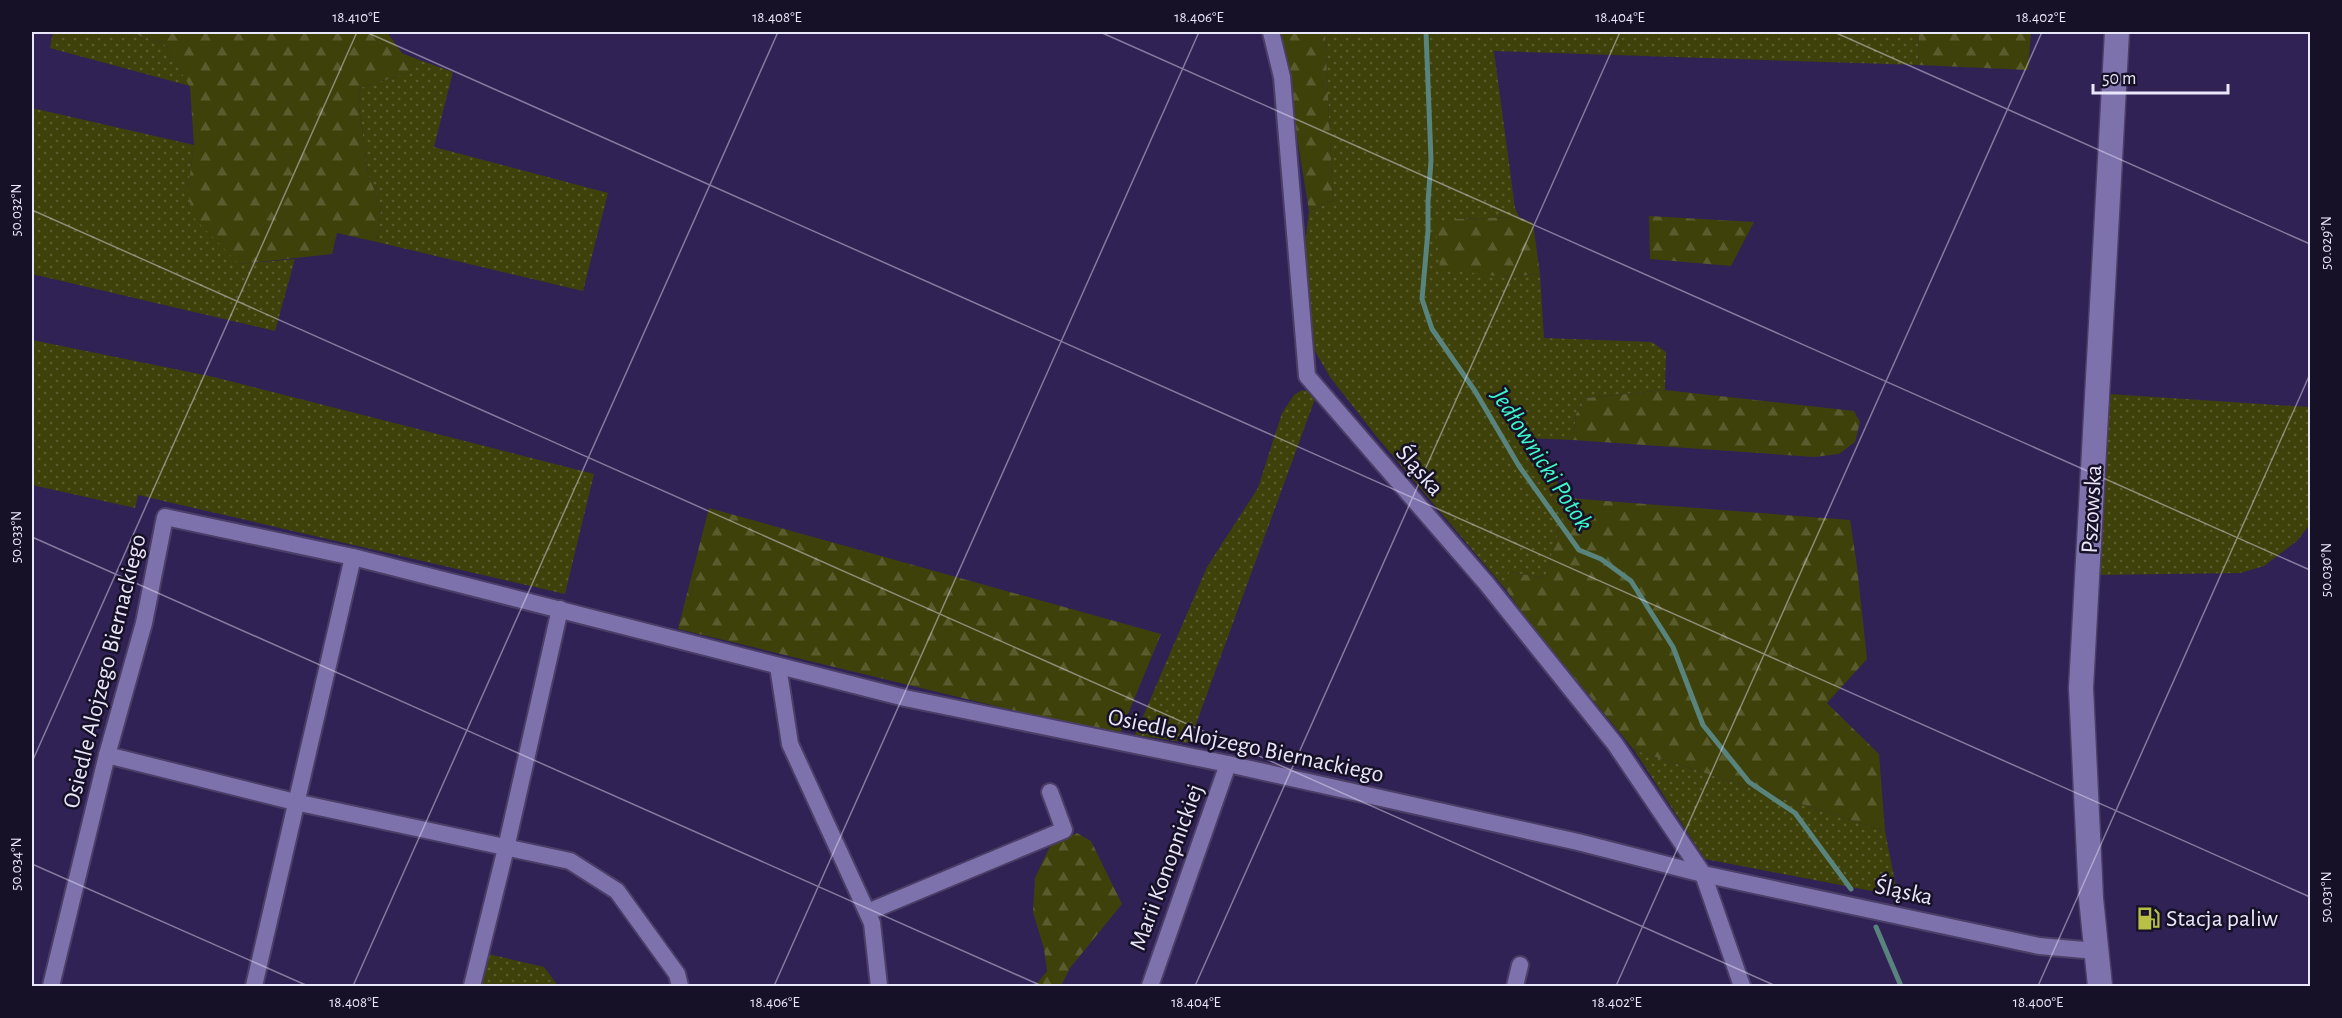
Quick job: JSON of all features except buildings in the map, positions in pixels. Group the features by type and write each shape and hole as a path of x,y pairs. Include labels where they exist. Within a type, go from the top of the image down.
{"main road":[{"name":"Pszowska","path":"2100,987 2091,898 2081,688 2117,32"}],"street":[{"name":"Śląska","path":"1271,32 1282,77 1307,376 1486,583 1601,726 1703,874 1742,987"},
{"name":"Osiedle Alojzego Biernackiego","path":"51,987 107,755 144,623 165,517 353,558 905,698 1228,764 1578,842 1703,874"},
{"path":"254,987 353,558"},
{"path":"472,987 560,609"},
{"path":"778,666 790,744 872,923 879,987"},
{"path":"107,755 296,802 570,861 618,891 677,974 680,987"},
{"name":"Marii Konopnickiej","path":"1150,987 1228,764"},
{"path":"868,912 1064,830 1050,792"},
{"name":"Śląska","path":"1703,874 2039,946 2096,951"},
{"path":"1515,987 1520,965"}],"green space":[{"path":"53,32 131,32 163,42 190,86 50,48"},
{"path":"131,32 387,32 402,53 417,59 411,72 360,88 358,99 368,173 381,208 377,242 337,233 332,254 239,264 192,216 188,189 194,145 190,87 163,42"},
{"path":"1280,32 1325,32 1333,201 1309,211"},
{"path":"1325,32 1919,32 1918,65 1494,51 1515,208 1519,217 1457,219 1503,277 1540,274 1544,338 1652,342 1666,352 1665,390 1587,398 1576,414 1573,440 1527,438 1568,498 1545,578 1510,572 1507,591 1377,437 1330,377 1315,351 1304,251 1309,211 1333,201"},
{"path":"1919,32 2031,32 2028,70 1918,65"},
{"path":"417,59 453,72 434,147 608,193 583,291 377,242 381,208 368,173 358,99 360,88 410,72"},
{"path":"32,108 194,145 188,189 239,264 295,259 275,331 32,274"},
{"path":"1649,216 1754,222 1731,266 1650,259"},
{"path":"1519,217 1533,223 1540,274 1503,277 1440,268 1435,222"},
{"path":"32,340 214,377 594,474 565,594 138,495 135,508 32,485"},
{"path":"1302,390 1313,392 1315,399 1189,743 1135,735 1207,567 1258,488 1282,413 1294,395"},
{"path":"1665,390 1854,411 1860,422 1855,442 1839,454 1814,457 1573,440 1576,414 1587,398"},
{"path":"2109,394 2309,407 2310,524 2298,540 2264,566 2240,573 2096,575"},
{"path":"1568,498 1850,520 1867,659 1827,703 1879,754 1885,831 1634,750 1527,620 1507,591 1509,572 1545,578"},
{"path":"709,508 1161,634 1119,736 678,629"},
{"path":"1634,750 1885,831 1898,896 1705,859"},
{"path":"1077,833 1091,841 1122,904 1070,968 1061,986 1035,986 1047,971 1044,949 1033,912 1035,878 1051,844"},
{"path":"488,954 544,967 558,986 480,986"}],"waterway":[{"name":"Jedłownicki Potok","path":"1426,32 1431,160 1422,299 1432,329 1475,391 1519,466 1579,550 1601,559 1631,581 1673,647 1703,725 1749,782 1795,813 1851,889"},
{"name":"Jedłownicki Potok","path":"1876,927 1901,986"}],"place":[{"name":"Stacja paliw","path":"2148,918"}]}
